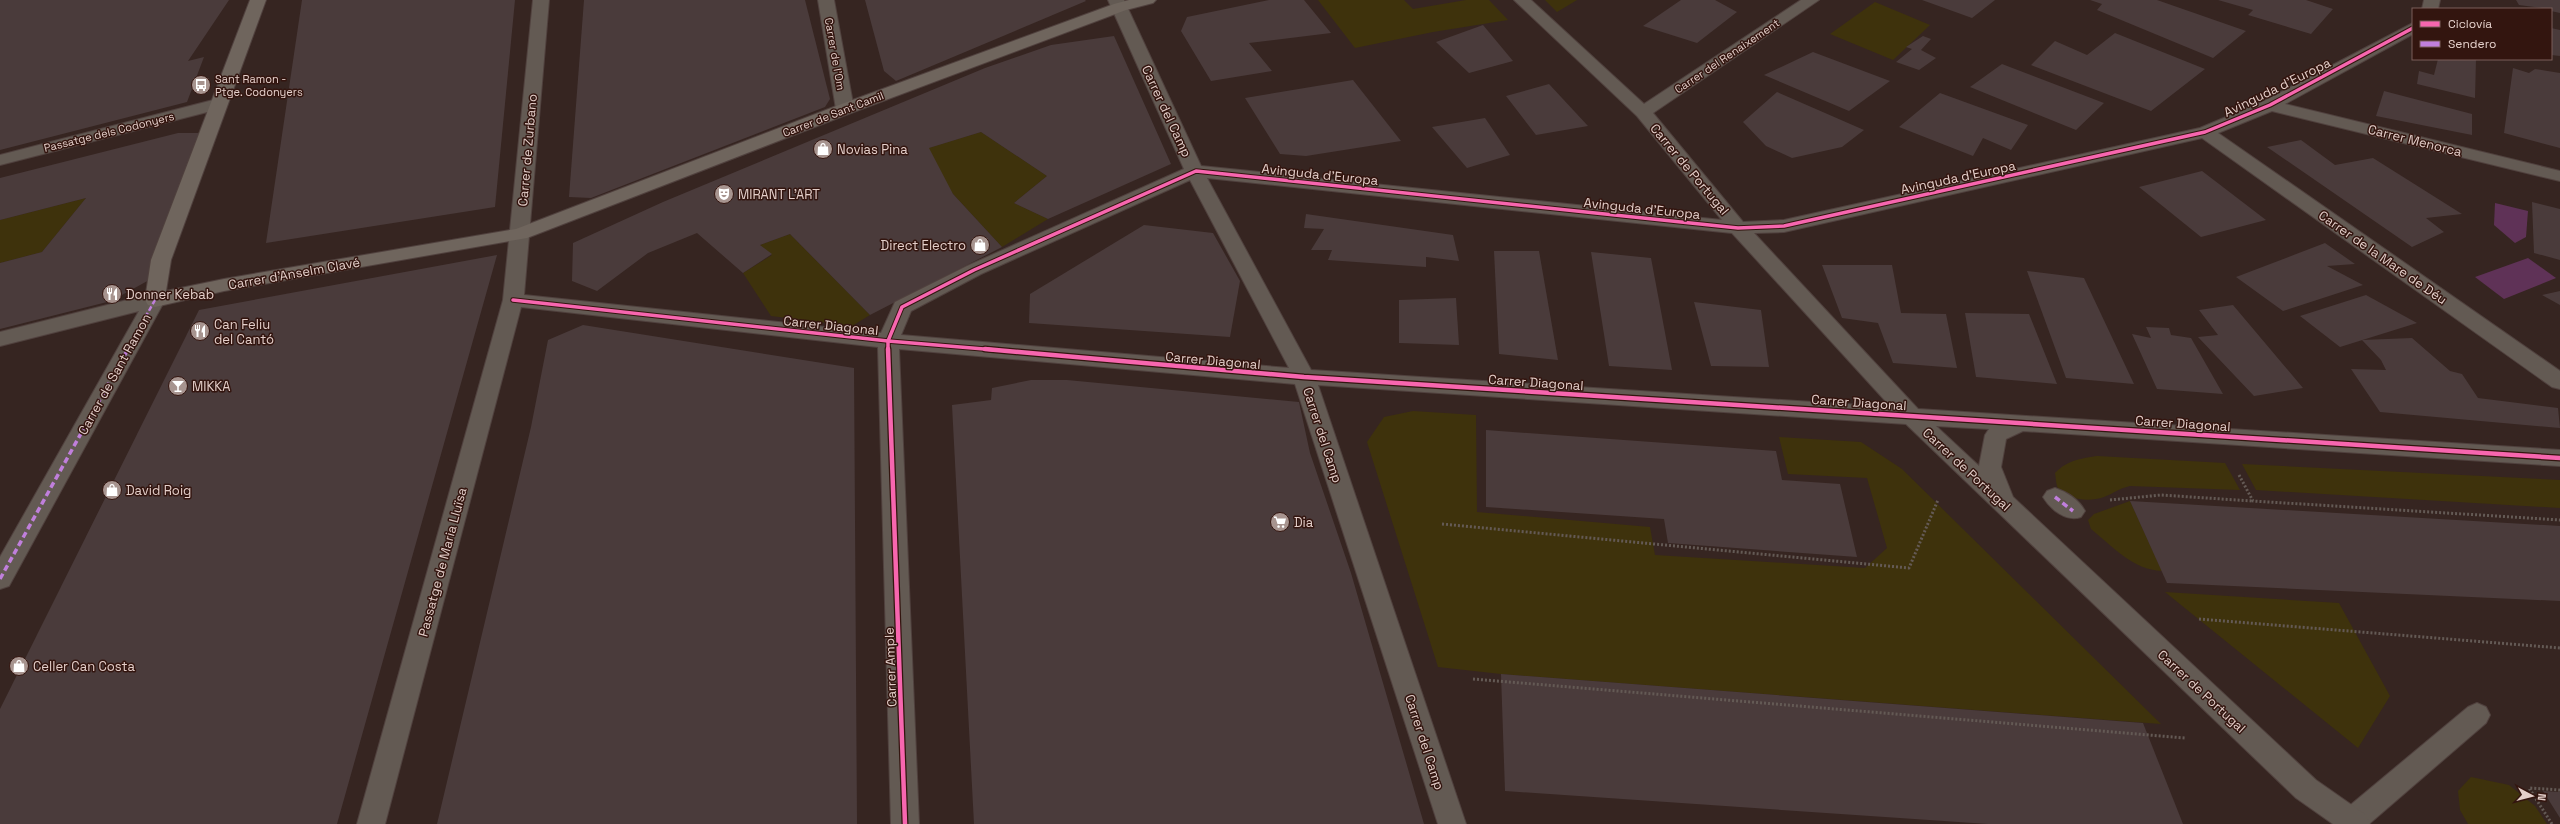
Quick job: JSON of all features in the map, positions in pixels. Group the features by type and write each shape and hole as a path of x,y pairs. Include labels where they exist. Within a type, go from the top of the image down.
{"street":[{"name":"Carrer de Sant Ramon","path":"0,579 154,300 161,260 258,0"},
{"name":"Carrer de Zurbano","path":"513,300 542,0"},
{"name":"Carrer de l'Om","path":"826,0 845,109"},
{"name":"Carrer de Sant Camil","path":"520,234 1118,4 1148,0"},
{"name":"Carrer de Portugal","path":"1522,0 1643,112 1738,228 1911,415 2306,789 2354,823"},
{"name":"Carrer del Renaixement","path":"1643,112 1811,0"},
{"name":"Carrer del Camp","path":"1118,4 1182,148 1196,170 1304,377 1452,824"},
{"name":"Avinguda d'Europa","path":"1196,170 1738,228 1784,226 2205,132 2270,105 2412,29"},
{"name":"Passatge dels Codonyers","path":"0,160 218,104"},
{"name":"Carrer Menorca","path":"2270,105 2560,176"},
{"name":"Carrer de la Mare de Déu","path":"2205,132 2560,382"},
{"path":"888,341 902,307 974,270 1196,170"},
{"name":"Carrer d'Anselm Clavé","path":"0,339 70,319 224,285 520,234"},
{"name":"Carrer Diagonal","path":"513,300 888,341 1304,377 2560,458"},
{"name":"Passatge de Maria Lluïsa","path":"371,824 513,300"},
{"name":"Carrer Ample","path":"888,341 905,824"},
{"path":"2003,503 1990,467 1996,435 2021,423"},
{"path":"2354,823 2477,715"}],"path":[{"path":"2235,469 2253,501"},
{"path":"2064,504 2119,497 2154,496 2560,520"},
{"path":"1442,524 1909,568 1938,500"},
{"path":"2199,619 2560,648"},
{"path":"1473,679 2185,738"},
{"path":"2552,824 2529,788 2560,790"}],"shaded area":[{"path":"1318,0 1404,0 1413,9 1466,0 1489,0 1508,20 1433,32 1355,48"},
{"path":"1545,0 1577,0 1557,12"},
{"path":"1875,2 1930,25 1893,60 1830,34"},
{"path":"981,132 1047,176 1014,203 1048,219 1002,247 953,194 922,150"},
{"path":"86,198 42,252 0,263 0,220"},
{"path":"2495,203 2528,211 2526,237 2515,243 2494,225"},
{"path":"790,234 870,315 852,326 771,316 743,273 772,255 760,245"},
{"path":"2528,258 2556,278 2504,299 2475,277"},
{"path":"1413,411 1476,415 1477,512 1650,527 1655,555 1865,568 1887,548 1867,478 1788,474 1779,437 1861,442 1902,469 2161,724 1501,674 1438,667 1367,442 1384,417"},
{"path":"2097,456 2225,463 2240,490 2130,486 2098,499 2086,500 2068,496 2058,488 2055,473 2069,463"},
{"path":"2242,464 2560,480 2560,508 2256,490"},
{"path":"2130,501 2162,571 2151,570 2132,562 2091,529 2088,520 2094,514"},
{"path":"2165,592 2339,603 2390,696 2358,748"},
{"path":"2471,777 2509,785 2535,806 2547,824 2468,824 2460,810 2458,791"}],"building":[{"path":"0,0 229,0 188,61 204,57 187,102 0,150"},
{"path":"302,0 515,0 495,207 266,243"},
{"path":"584,0 805,0 830,99 825,107 591,198 569,197"},
{"path":"865,0 1086,1 896,81 884,71"},
{"path":"1269,0 1304,0 1331,33 1249,43 1272,71 1211,81 1181,31 1187,17"},
{"path":"1681,0 1715,0 1737,12 1697,43 1643,26"},
{"path":"1922,0 1995,0 1972,18"},
{"path":"2090,0 2157,0 2246,31 2213,58 2097,10 2102,4"},
{"path":"2218,0 2306,0 2333,9 2311,34 2248,15 2253,10"},
{"path":"2516,0 2560,0 2560,13 2552,11 2552,8 2519,5"},
{"path":"1483,25 1513,61 1469,73 1436,42"},
{"path":"2552,28 2560,30 2560,56 2552,55"},
{"path":"2115,33 2205,69 2151,111 2031,65 2055,41 2087,55"},
{"path":"1114,36 1171,164 1048,219 1014,203 1047,176 981,132 929,148 953,194 1002,247 870,315 790,234 760,245 772,254 743,273 697,233 648,253 597,291 572,281 573,243 663,202 985,68 1051,45"},
{"path":"1923,36 1931,39 1921,50 1936,58 1919,70 1896,62 1912,49 1906,47"},
{"path":"1813,52 1890,81 1849,111 1764,75"},
{"path":"2438,60 2476,60 2475,98 2417,84 2419,71 2434,75"},
{"path":"2002,64 2104,103 2076,130 1970,87"},
{"path":"2513,68 2529,73 2535,69 2560,73 2560,148 2504,133"},
{"path":"1353,80 1401,141 1306,156 1280,154 1245,98"},
{"path":"1549,84 1588,126 1536,135 1506,96"},
{"path":"2384,91 2472,114 2472,135 2376,116"},
{"path":"1777,92 1864,130 1842,147 1792,158 1766,146 1743,122"},
{"path":"1940,93 2028,125 2011,150 1983,138 1973,156 1899,127"},
{"path":"1485,118 1510,155 1467,168 1432,127"},
{"path":"178,133 200,133 151,279 111,301 0,329 0,263 42,252 86,198 0,220 0,178"},
{"path":"2301,140 2335,165 2373,158 2462,214 2426,218 2444,232 2412,247 2267,147"},
{"path":"2202,171 2266,220 2201,237 2139,187"},
{"path":"2532,202 2560,209 2560,260 2534,253"},
{"path":"1306,214 1453,235 1459,261 1426,257 1426,267 1328,260 1332,250 1311,250 1324,229 1304,228"},
{"path":"1144,225 1213,233 1240,281 1230,337 1029,323 1030,294"},
{"path":"2325,243 2355,264 2327,266 2363,285 2283,311 2236,277"},
{"path":"1494,251 1539,251 1558,360 1499,354"},
{"path":"1591,252 1651,258 1672,370 1609,366"},
{"path":"497,255 337,824 0,824 0,709 199,310"},
{"path":"1822,265 1892,265 1901,313 1946,314 1957,368 1893,363 1878,323 1842,318"},
{"path":"2027,271 2084,278 2134,384 2066,378"},
{"path":"2560,291 2560,305 2542,295"},
{"path":"2366,295 2417,323 2340,347 2300,316"},
{"path":"1456,298 1459,345 1399,343 1399,300"},
{"path":"1694,302 1761,310 1769,367 1711,366"},
{"path":"2233,305 2303,388 2254,396 2198,337 2218,335 2199,310"},
{"path":"1965,313 2029,314 2057,384 1976,377"},
{"path":"583,325 854,368 857,824 437,824 531,427 548,340"},
{"path":"2146,327 2169,328 2171,335 2191,338 2223,394 2157,389 2132,334 2151,338"},
{"path":"2412,338 2450,371 2462,374 2478,398 2558,408 2560,428 2380,412 2351,369 2386,370 2381,360 2362,340"},
{"path":"1031,380 1067,380 1299,402 1310,453 1351,573 1424,824 974,824 952,405 991,400 992,388"},
{"path":"1486,430 1776,451 1782,480 1840,484 1857,557 1668,543 1664,519 1486,507"},
{"path":"2130,501 2560,526 2560,601 2167,583"},
{"path":"1501,674 2143,723 2183,824 1988,824 1505,791"},
{"path":"2543,791 2560,792 2560,818"}],"marked path":[{"path":"0,579 155,300"},
{"path":"2055,497 2073,511"}],"cycle path":[{"path":"905,824 888,341 902,307 974,270 1196,171 1738,228 1784,226 2205,132 2270,105 2412,29"},
{"path":"513,300 888,341 1304,377 2560,458"}],"place":[{"name":"Sant Ramon - Ptge. Codonyers","path":"201,85"},
{"name":"Novias Pina","path":"823,149"},
{"name":"MIRANT L'ART","path":"724,194"},
{"name":"Direct Electro","path":"980,245"},
{"name":"Donner Kebab","path":"112,294"},
{"name":"Can Feliu del Cantó","path":"200,331"},
{"name":"MIKKA","path":"178,386"},
{"name":"David Roig","path":"112,490"},
{"name":"Dia","path":"1280,522"},
{"name":"Celler Can Costa","path":"19,666"}]}
